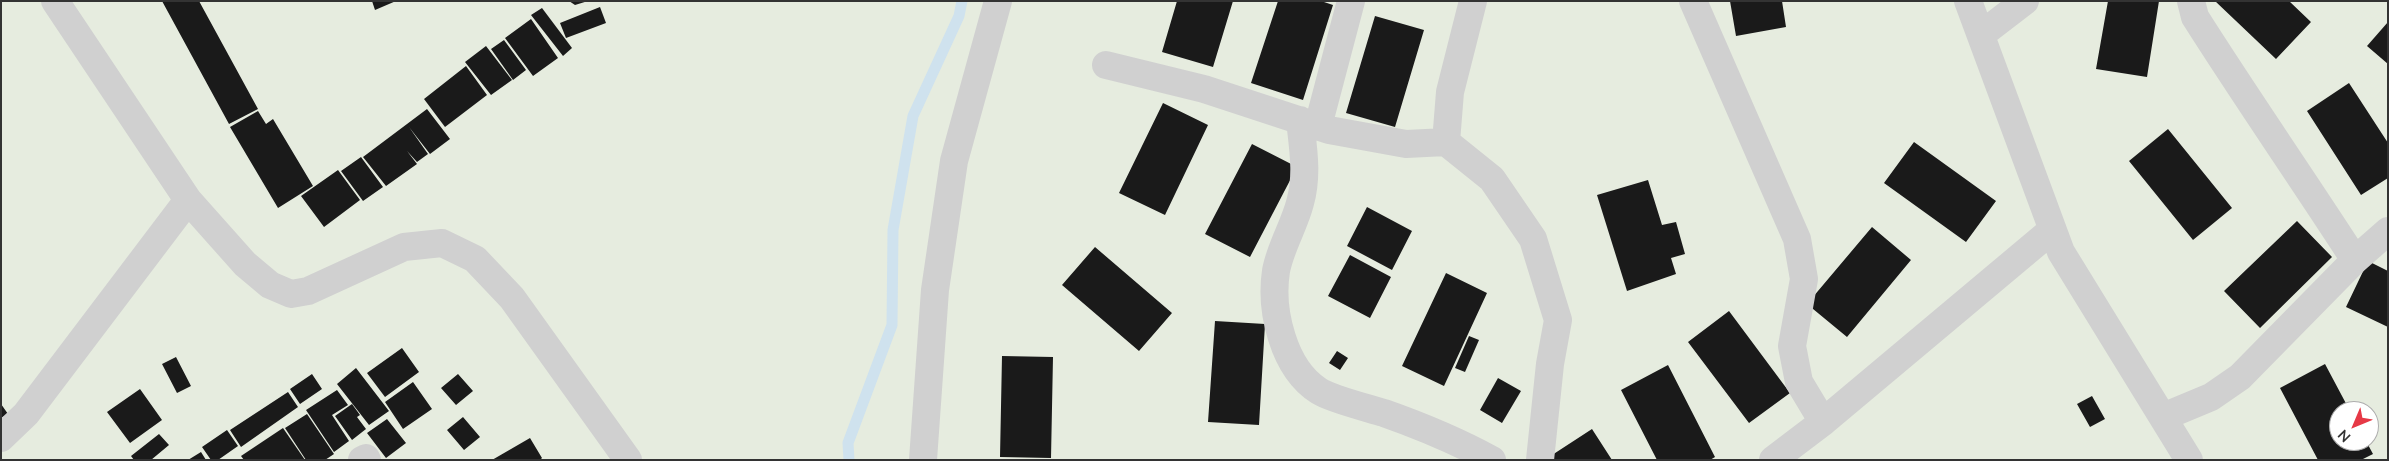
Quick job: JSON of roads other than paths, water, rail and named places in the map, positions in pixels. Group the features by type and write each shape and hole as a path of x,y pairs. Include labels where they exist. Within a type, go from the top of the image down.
{"street":[{"path":"55,1 188,200 245,264 270,285 292,294 308,291 404,247 442,243 475,259 512,298 628,460"},
{"path":"924,459 935,290 954,161 998,1"},
{"path":"1351,1 1309,123 1301,202 1276,271 1276,311 1282,342 1300,372 1319,391 1390,415 1465,445 1492,460"},
{"path":"1446,142 1450,92 1472,1"},
{"path":"1693,1 1797,239 1804,279 1792,346 1799,382 1823,422"},
{"path":"1968,1 1982,34 2061,252 2189,460"},
{"path":"1982,34 2025,1"},
{"path":"2191,1 2195,17 2250,104 2306,184 2355,260"},
{"path":"1106,65 1204,89 1309,123 1406,144 1446,142 1492,179 1533,239 1558,320 1550,364 1540,460"},
{"path":"1,438 26,414 188,200"},
{"path":"1773,460 1823,422 2052,230"},
{"path":"2163,417 2212,397 2240,377 2355,260 2388,231"},
{"path":"362,460 366,458 367,460"}],"waterway":[{"path":"849,460 848,443 892,325 893,230 913,116 959,16 962,1"}]}
